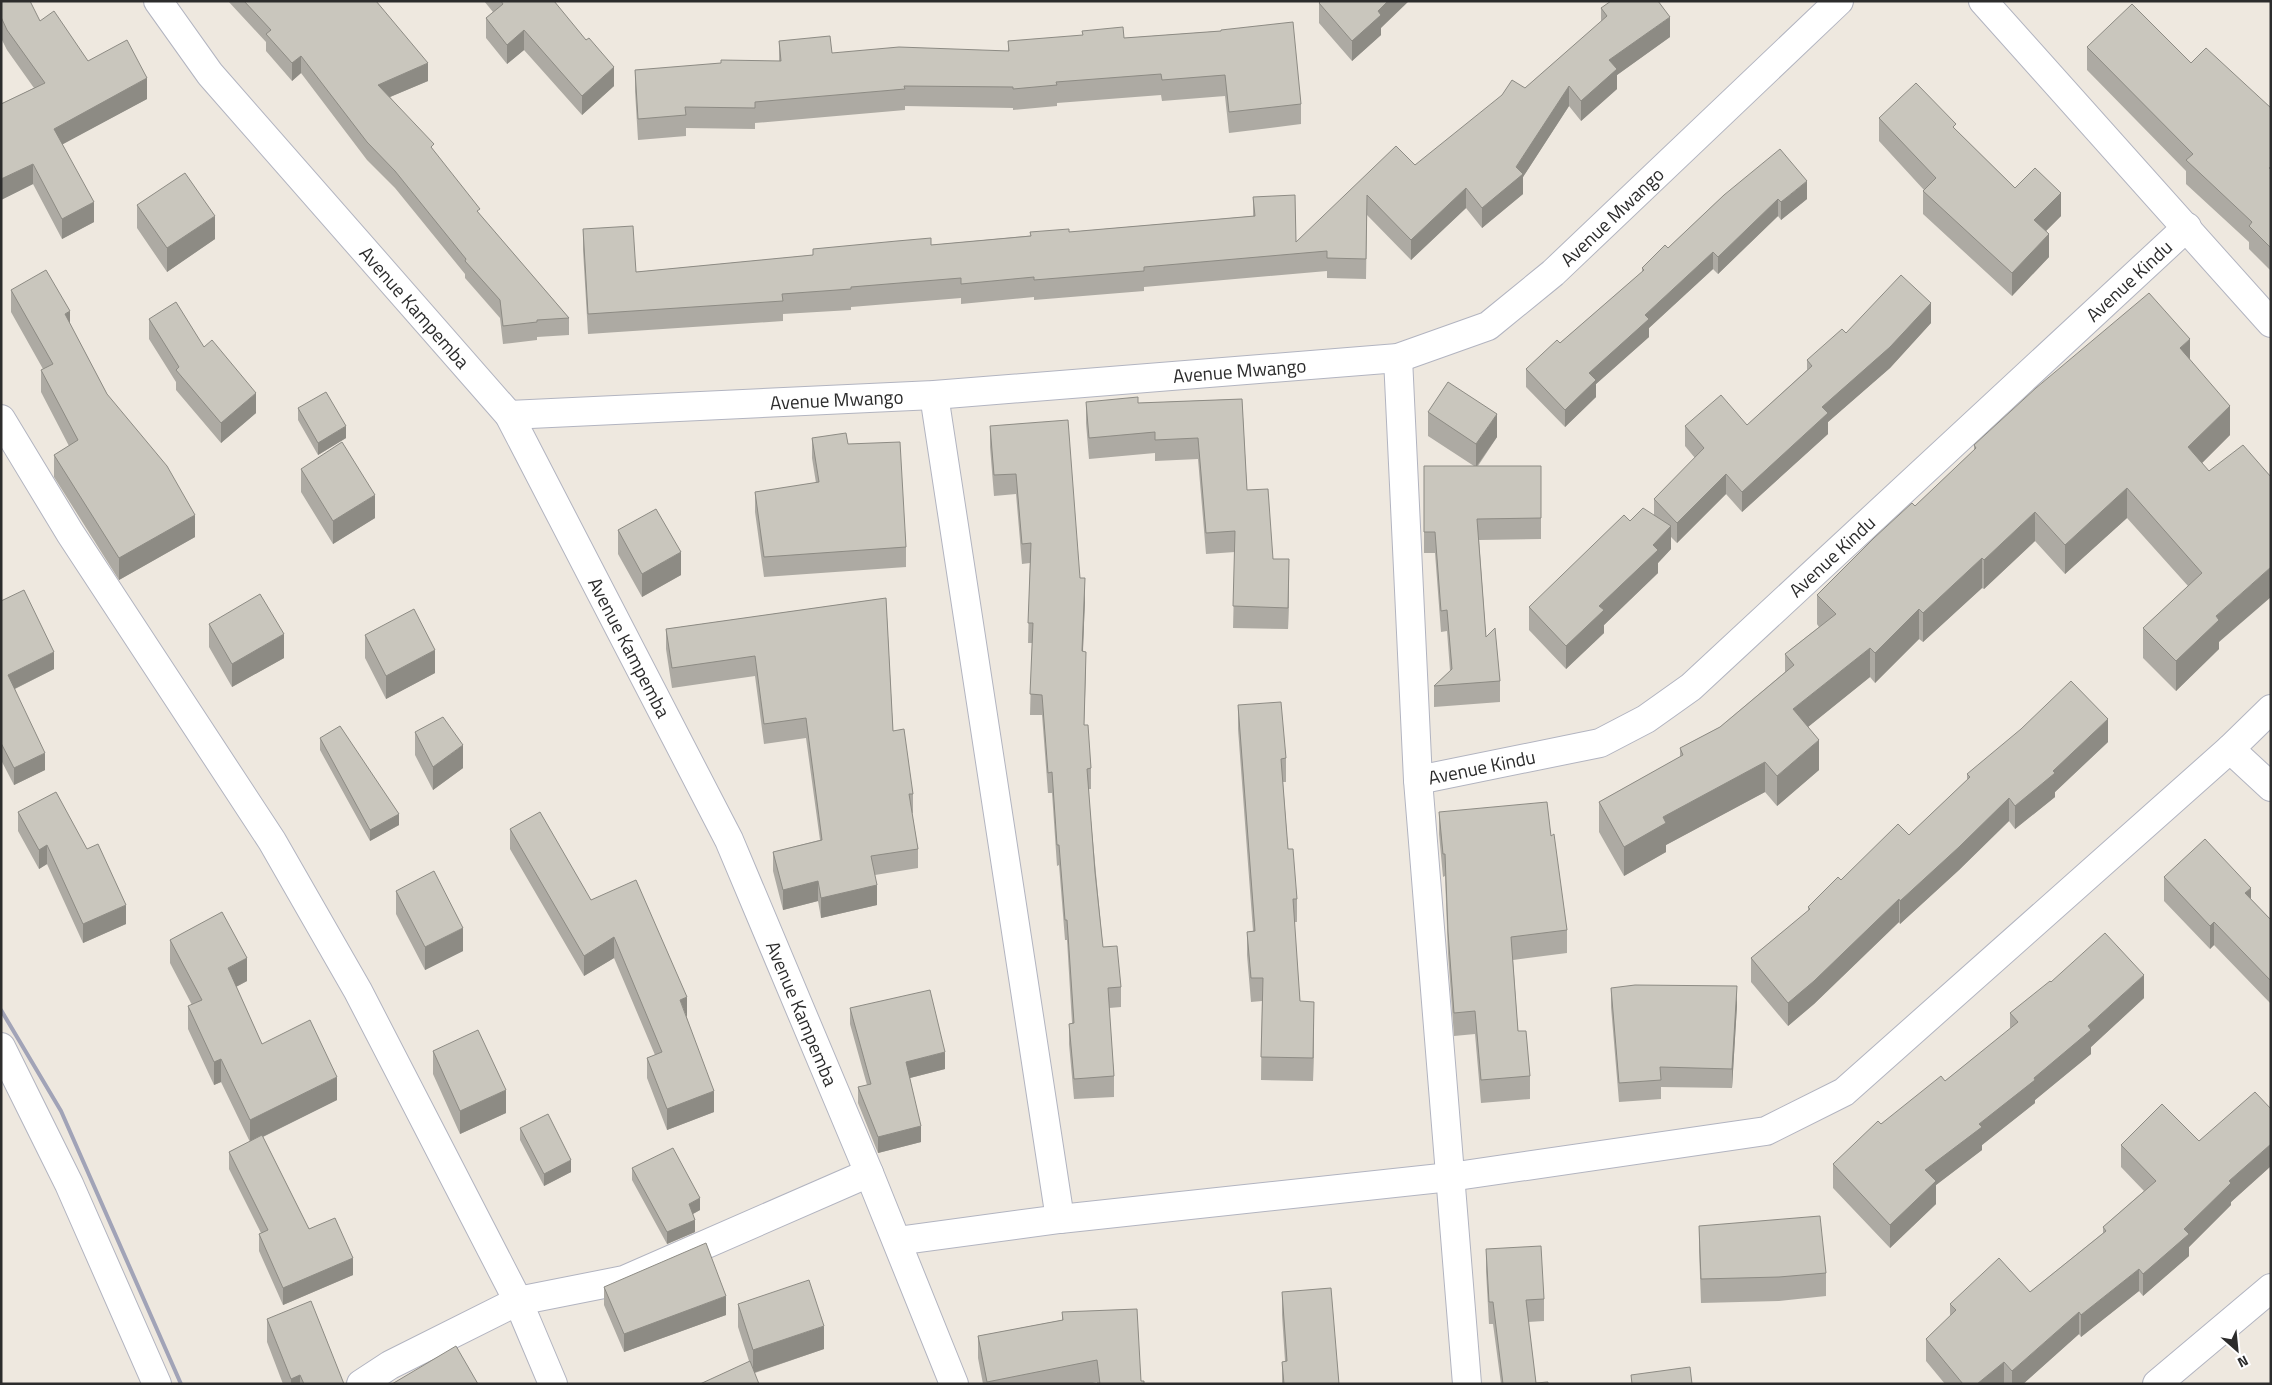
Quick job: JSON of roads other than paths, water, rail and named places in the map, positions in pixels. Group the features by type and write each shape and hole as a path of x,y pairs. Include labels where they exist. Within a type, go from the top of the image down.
{"street":[{"name":"Avenue Kampemba","path":"158,1 210,74 509,414 729,840 869,1173 954,1384"},
{"name":"Avenue Mwango","path":"509,414 934,395 1398,358 1488,326 1553,273 1839,1"},
{"path":"1984,1 2271,323"},
{"name":"Avenue Kindu","path":"1418,780 1600,743 1646,719 1691,687 2187,227"},
{"path":"1398,358 1418,780 1467,1384"},
{"path":"934,395 1060,1220"},
{"path":"1,420 70,533 272,841 358,991 518,1301 553,1384"},
{"path":"897,1241 1060,1220 1450,1177 1766,1131 1844,1092 2230,749 2271,709"},
{"path":"2230,749 2271,787"},
{"path":"1,1047 69,1184 157,1384"},
{"path":"361,1384 390,1365 518,1301 624,1280 869,1173"},
{"path":"2157,1384 2271,1288"}],"railway":[{"path":"1,1010 61,1111 181,1384"}]}
